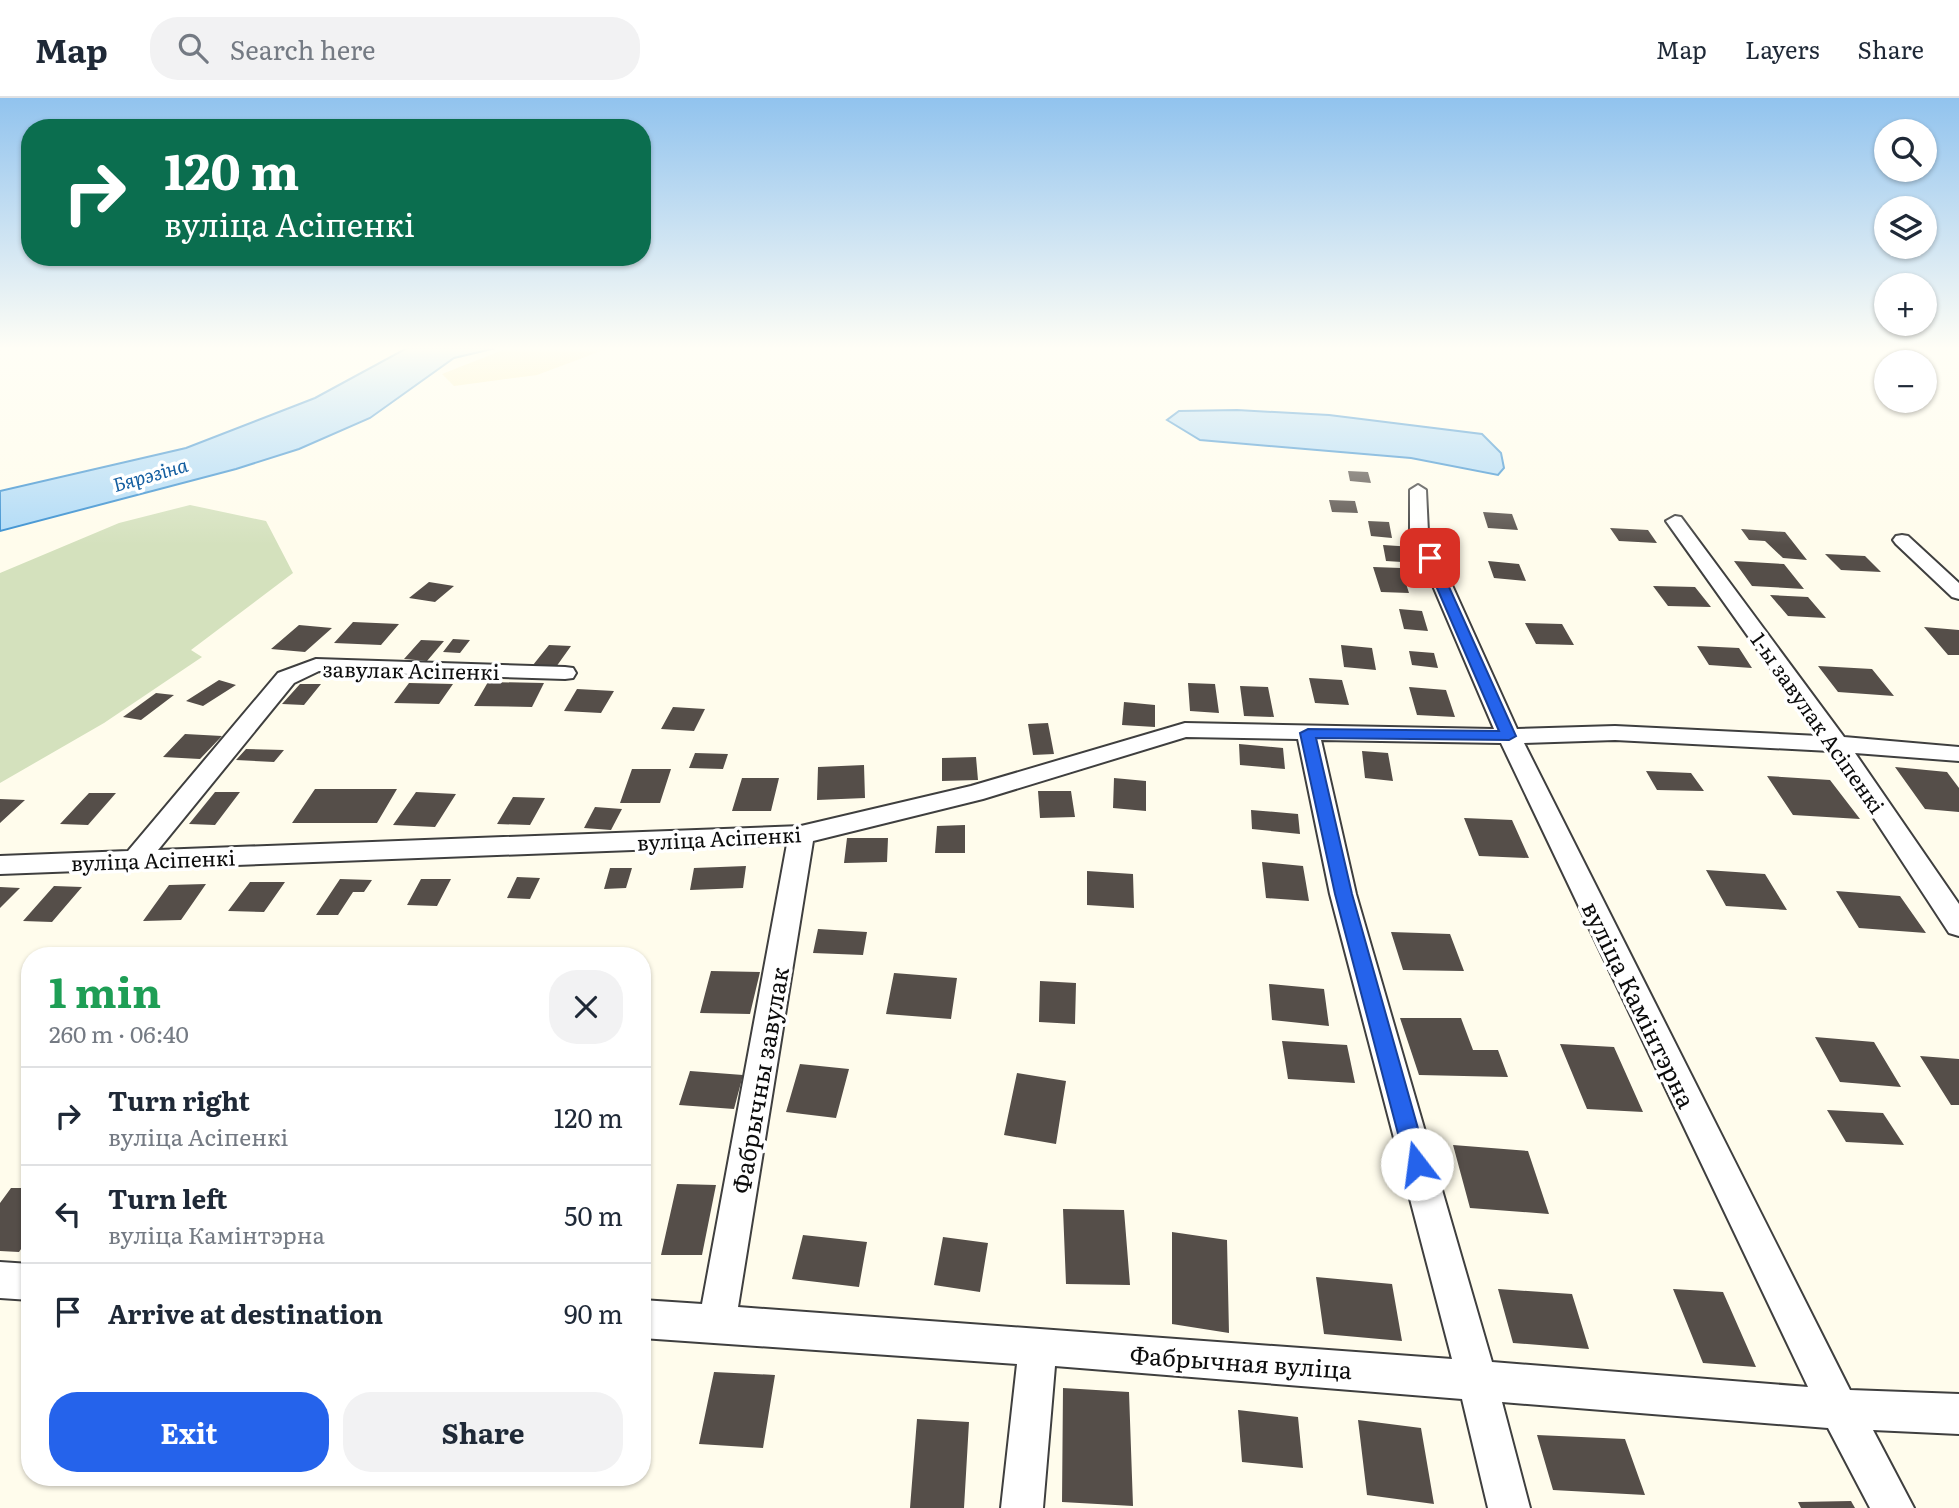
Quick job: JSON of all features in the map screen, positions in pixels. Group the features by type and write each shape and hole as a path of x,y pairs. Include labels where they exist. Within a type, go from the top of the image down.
{"street":[{"name":"вуліца Камінтэрна","path":"1418,490 1419,532 1509,736 1839,1409 1893,1508"},
{"name":"1-ы завулак Асіпенкі","path":"1675,521 1837,744 1959,926"},
{"path":"1902,540 1959,593"},
{"name":"завулак Асіпенкі","path":"135,860 286,678 306,669 316,665 565,673"},
{"name":"вуліца Асіпенкі","path":"0,865 802,835 974,793 1185,730 1509,736 1615,733 1837,744 1959,754"},
{"path":"1308,733 1343,894 1477,1379 1509,1508"},
{"name":"Фабрычны завулак","path":"717,1324 802,835"},
{"path":"0,1280 21,1281"},
{"name":"Фабрычная вуліца","path":"651,1320 1477,1379 1839,1409 1959,1414"},
{"path":"1023,1508 1038,1346"}],"green space":[{"path":"190,505 266,521 293,573 191,650 202,657 104,723 0,783 0,573 119,523"}],"water":[{"name":"Бярэзіна","path":"274,414 376,414 299,449 236,469 0,531 0,491 186,448"},
{"path":"1175,414 1307,414 1482,434 1501,453 1504,468 1498,475 1411,458 1200,440 1167,420"}],"building":[{"path":"1348,471 1368,472 1371,483 1350,481"},
{"path":"1329,500 1355,501 1358,513 1332,512"},
{"path":"1483,512 1512,514 1518,530 1488,528"},
{"path":"1368,521 1389,522 1392,538 1371,536"},
{"path":"1610,528 1648,530 1657,543 1619,541"},
{"path":"1741,529 1785,532 1807,560 1783,558 1765,541 1749,540"},
{"path":"1383,545 1414,547 1418,563 1386,561"},
{"path":"1825,554 1865,556 1881,572 1841,570"},
{"path":"1488,561 1519,564 1526,581 1494,578"},
{"path":"1734,561 1784,564 1804,589 1752,586"},
{"path":"1373,567 1401,568 1409,593 1381,592"},
{"path":"429,582 454,586 435,602 409,598"},
{"path":"1653,586 1695,587 1711,607 1668,606"},
{"path":"1770,595 1808,597 1826,618 1788,616"},
{"path":"1399,609 1422,611 1428,631 1404,629"},
{"path":"353,622 399,624 381,645 334,643"},
{"path":"1525,623 1562,624 1574,645 1536,644"},
{"path":"299,625 332,628 305,652 271,649"},
{"path":"1924,627 1959,630 1959,655 1948,655"},
{"path":"453,639 470,640 460,653 443,652"},
{"path":"421,640 444,641 427,661 404,659"},
{"path":"549,645 571,646 556,667 533,665"},
{"path":"1341,645 1372,648 1376,670 1344,667"},
{"path":"1697,646 1739,648 1752,668 1709,665"},
{"path":"1409,651 1434,653 1438,668 1412,665"},
{"path":"1818,666 1872,669 1894,696 1838,692"},
{"path":"1309,678 1342,680 1349,705 1315,703"},
{"path":"219,680 236,685 203,706 186,701"},
{"path":"488,682 544,683 532,707 474,706"},
{"path":"409,683 453,684 439,704 394,703"},
{"path":"1188,683 1215,684 1219,713 1190,711"},
{"path":"300,684 321,684 304,705 282,704"},
{"path":"1240,686 1268,687 1274,717 1244,716"},
{"path":"1409,687 1446,690 1455,717 1417,715"},
{"path":"577,689 614,691 601,713 564,711"},
{"path":"156,693 174,695 141,720 123,717"},
{"path":"1124,702 1155,705 1155,727 1122,725"},
{"path":"673,707 705,709 694,731 661,729"},
{"path":"1048,723 1054,754 1033,755 1028,724"},
{"path":"185,734 222,736 200,759 163,757"},
{"path":"1239,744 1283,748 1285,769 1240,765"},
{"path":"246,749 284,750 274,762 236,760"},
{"path":"1362,751 1388,753 1393,781 1365,778"},
{"path":"695,753 728,754 723,769 689,768"},
{"path":"976,757 978,780 942,781 942,758"},
{"path":"864,765 865,798 817,800 818,767"},
{"path":"1895,767 1947,772 1959,788 1959,812 1925,809"},
{"path":"632,769 671,769 660,803 620,803"},
{"path":"1646,771 1691,773 1704,791 1657,790"},
{"path":"1767,776 1830,780 1860,819 1793,815"},
{"path":"742,778 779,778 771,811 732,811"},
{"path":"1114,778 1146,781 1146,811 1113,808"},
{"path":"315,789 397,789 377,823 292,823"},
{"path":"1038,791 1071,791 1075,817 1040,818"},
{"path":"215,792 240,792 215,825 189,824"},
{"path":"416,792 456,794 435,827 393,825"},
{"path":"89,793 116,793 88,825 60,824"},
{"path":"513,797 545,798 530,825 497,824"},
{"path":"0,799 25,800 0,823"},
{"path":"595,807 622,809 611,830 584,828"},
{"path":"1251,810 1298,814 1300,834 1252,829"},
{"path":"1464,818 1512,820 1529,858 1479,856"},
{"path":"965,825 965,853 935,853 937,826"},
{"path":"847,838 888,838 887,862 844,863"},
{"path":"1262,862 1303,866 1309,901 1266,898"},
{"path":"746,866 743,888 690,890 694,868"},
{"path":"610,868 632,868 626,888 604,889"},
{"path":"1706,870 1765,874 1787,910 1726,906"},
{"path":"1087,871 1133,874 1134,908 1087,905"},
{"path":"517,877 540,878 530,899 507,898"},
{"path":"340,879 372,880 364,892 353,892 338,915 316,915"},
{"path":"421,879 451,879 437,906 407,905"},
{"path":"250,882 285,882 264,912 228,911"},
{"path":"206,884 181,920 143,921 169,885"},
{"path":"54,886 82,887 52,922 23,921"},
{"path":"0,887 20,888 0,908"},
{"path":"1836,891 1900,896 1926,933 1859,928"},
{"path":"818,929 867,932 863,955 813,953"},
{"path":"1391,932 1450,934 1464,971 1403,970"},
{"path":"711,971 760,972 750,1014 700,1013"},
{"path":"894,973 957,978 951,1019 886,1014"},
{"path":"1040,981 1076,983 1075,1024 1039,1022"},
{"path":"1269,984 1324,989 1329,1026 1272,1020"},
{"path":"1400,1018 1461,1018 1473,1050 1498,1050 1508,1077 1419,1075"},
{"path":"1815,1037 1874,1042 1901,1087 1840,1082"},
{"path":"1282,1041 1347,1045 1355,1083 1288,1079"},
{"path":"1560,1044 1614,1047 1643,1112 1587,1109"},
{"path":"1920,1056 1959,1059 1959,1105 1951,1105"},
{"path":"800,1064 849,1069 836,1118 786,1112"},
{"path":"690,1071 743,1075 734,1109 679,1105"},
{"path":"1017,1073 1066,1081 1056,1144 1004,1135"},
{"path":"1827,1110 1883,1113 1904,1145 1846,1142"},
{"path":"1453,1145 1528,1151 1549,1214 1470,1208"},
{"path":"677,1184 716,1185 702,1255 661,1255"},
{"path":"11,1188 21,1188 19,1252 0,1251 0,1203"},
{"path":"1063,1209 1124,1210 1130,1285 1066,1284"},
{"path":"1172,1232 1227,1240 1229,1333 1172,1324"},
{"path":"803,1235 867,1242 859,1287 792,1279"},
{"path":"943,1237 988,1243 980,1292 934,1285"},
{"path":"1316,1277 1392,1284 1402,1341 1324,1334"},
{"path":"1498,1289 1572,1294 1589,1349 1513,1343"},
{"path":"1673,1289 1723,1292 1756,1367 1703,1363"},
{"path":"714,1372 775,1375 763,1448 699,1444"},
{"path":"1063,1388 1129,1392 1133,1506 1062,1502"},
{"path":"1238,1410 1298,1417 1303,1468 1242,1462"},
{"path":"917,1419 969,1422 964,1508 910,1508"},
{"path":"1358,1420 1421,1428 1434,1504 1367,1495"},
{"path":"1537,1435 1625,1439 1645,1495 1553,1490"},
{"path":"1851,1501 1855,1508 1801,1508 1798,1502"}],"route":[{"path":"1417,1164 1343,894 1308,733 1509,736 1430,558"}]}
